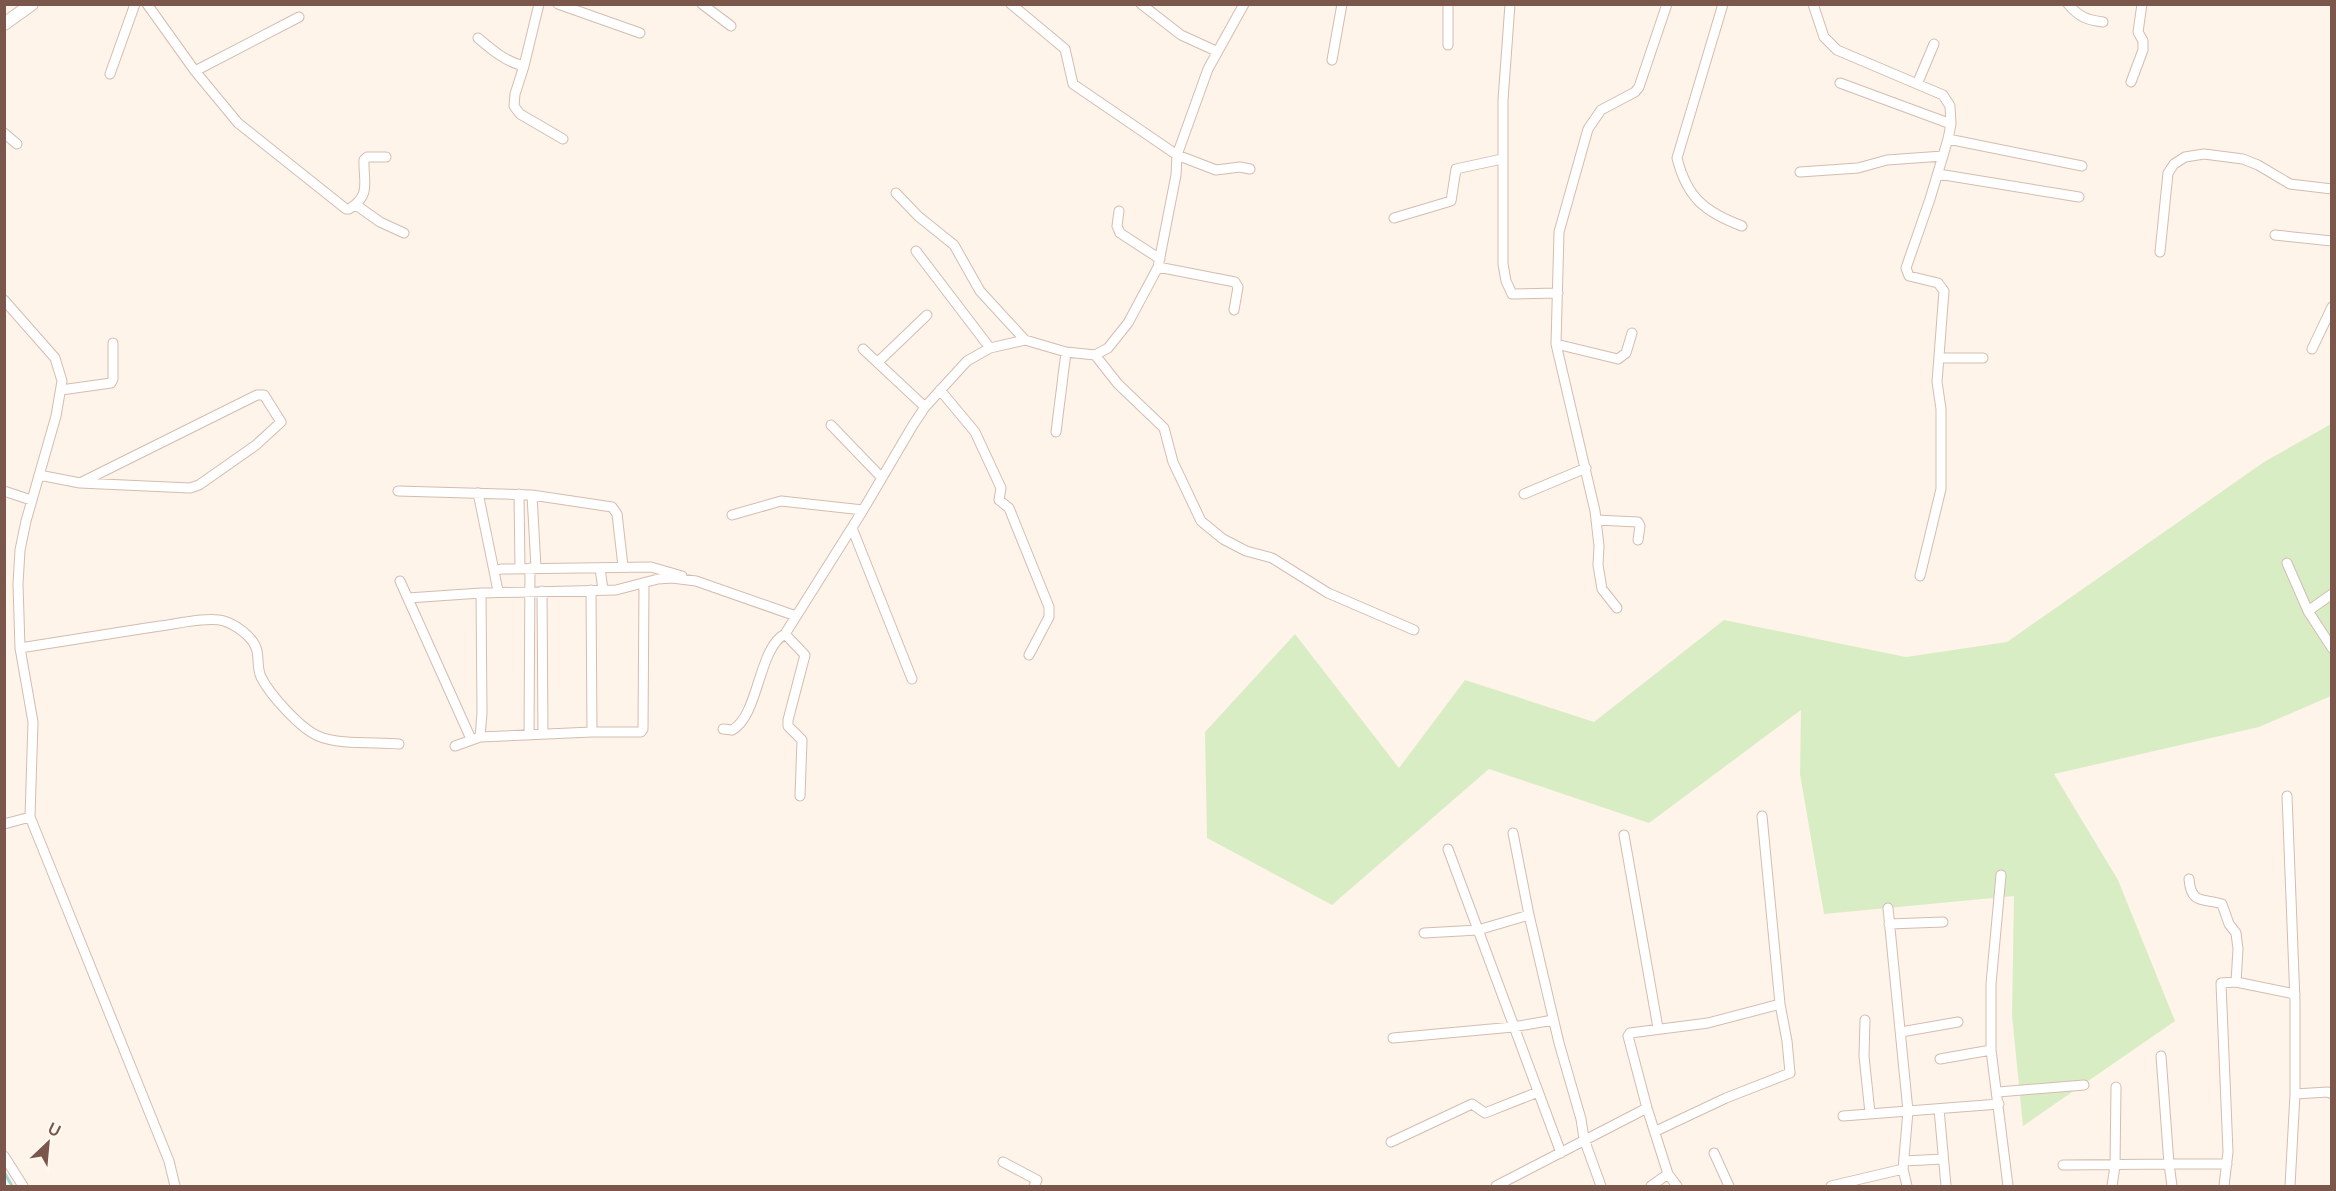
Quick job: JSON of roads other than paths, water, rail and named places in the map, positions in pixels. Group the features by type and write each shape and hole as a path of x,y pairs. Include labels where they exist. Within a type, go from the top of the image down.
{"street":[{"path":"4,24 32,4"},
{"path":"110,74 135,4"},
{"path":"147,4 195,71 238,123 346,208 349,209 356,205 366,185 364,160 386,157"},
{"path":"538,4 514,106 520,114 563,139"},
{"path":"558,4 640,33"},
{"path":"702,4 731,26"},
{"path":"1011,4 1065,49 1073,84 1177,155 1216,170 1240,167 1251,169"},
{"path":"1141,4 1181,35 1216,51"},
{"path":"723,729 732,730 743,721 762,671 777,640 785,634 925,407 967,361 990,348 1025,340 1066,352 1095,355 1108,348 1128,323 1159,263 1176,175 1177,155 1216,51 1244,4"},
{"path":"1332,60 1342,4"},
{"path":"1448,4 1448,45"},
{"path":"1510,4 1503,100 1502,159 1502,242 1506,280 1512,294 1558,293"},
{"path":"1617,608 1602,589 1598,565 1596,520 1556,344 1559,232 1588,129 1601,110 1631,94 1639,87 1667,4"},
{"path":"1723,4 1677,158 1681,172 1696,201 1720,218 1742,226"},
{"path":"1813,4 1824,37 1837,50 1918,82 1943,95 1950,106 1951,124 1948,139 1906,268 1909,276 1938,283 1944,291 1937,382 1941,409 1941,489 1920,576"},
{"path":"2068,4 2078,16 2103,22"},
{"path":"2131,82 2144,50 2143,41 2138,32 2142,4"},
{"path":"195,71 299,17"},
{"path":"478,38 495,53 524,66"},
{"path":"1918,82 1934,44"},
{"path":"1840,83 1951,124"},
{"path":"4,133 17,144"},
{"path":"1948,139 2082,166"},
{"path":"2160,252 2168,173 2174,164 2184,157 2204,154 2243,159 2290,184 2331,189"},
{"path":"1800,172 1858,168 1887,160 1943,156"},
{"path":"1394,218 1451,201 1456,169 1502,159"},
{"path":"1938,174 2079,197"},
{"path":"896,193 918,216 954,245 980,291 1025,340"},
{"path":"356,205 380,222 404,232"},
{"path":"1119,211 1117,226 1120,233 1159,263 1235,282 1238,286 1234,310"},
{"path":"2275,235 2331,241"},
{"path":"916,252 990,348"},
{"path":"4,300 55,358 62,381 56,416 20,550 18,584 20,648 33,722 30,817 169,1161 175,1186"},
{"path":"2312,349 2331,307"},
{"path":"878,362 927,315"},
{"path":"1556,344 1618,359 1626,352 1632,333"},
{"path":"61,390 111,383 113,343"},
{"path":"863,349 925,407"},
{"path":"1056,432 1066,352"},
{"path":"1095,355 1118,384 1164,428 1173,462 1202,521 1223,539 1246,550 1272,558 1328,592 1414,630"},
{"path":"1939,358 1983,358"},
{"path":"940,390 975,432 1001,488 999,500 1009,508 1049,607 1049,617 1029,655"},
{"path":"39,475 80,483 190,488 199,485 256,445 281,422 264,395 257,395 80,483"},
{"path":"831,425 882,478"},
{"path":"1524,494 1586,468"},
{"path":"4,491 32,500"},
{"path":"398,491 532,495 614,509 617,514 623,566"},
{"path":"478,493 498,591"},
{"path":"519,494 530,591 530,735"},
{"path":"528,568 532,495"},
{"path":"732,515 781,501 863,510"},
{"path":"1596,520 1638,522 1641,526 1638,540"},
{"path":"852,528 912,679"},
{"path":"2287,563 2308,611 2331,648"},
{"path":"494,570 651,567 668,570 687,580"},
{"path":"600,568 603,590"},
{"path":"408,598 498,591 603,590 631,587 658,579 687,580 696,581 796,616"},
{"path":"400,581 475,738"},
{"path":"455,746 475,738 592,732 639,733 642,731 644,583"},
{"path":"591,590 592,732"},
{"path":"542,591 543,734"},
{"path":"475,738 482,713 481,592"},
{"path":"2308,611 2331,594"},
{"path":"20,648 185,622 220,620 241,631 250,640 257,649 258,668 262,680 296,720 315,735 334,742 399,744"},
{"path":"785,634 805,655 788,720 788,726 801,739 800,796"},
{"path":"2287,796 2295,994 2295,1094 2290,1186"},
{"path":"1656,1131 1726,1098 1789,1074 1762,816"},
{"path":"4,824 30,817"},
{"path":"1513,833 1553,1020 1581,1119 1584,1139 1601,1186"},
{"path":"1624,835 1658,1028"},
{"path":"1448,849 1561,1153"},
{"path":"2001,875 1991,984 1991,1050 2008,1186"},
{"path":"2189,879 2192,894 2198,900 2222,904 2229,924 2235,930 2238,949 2236,982"},
{"path":"1888,908 1908,1111 1904,1165 1907,1186"},
{"path":"1424,933 1478,930 1529,915"},
{"path":"1889,924 1943,922"},
{"path":"2224,1186 2227,1164 2220,984 2236,982 2295,994"},
{"path":"1677,1186 1668,1173 1627,1037 1630,1033 1658,1028 1708,1023 1749,1010 1780,1004"},
{"path":"1393,1038 1513,1027 1553,1020"},
{"path":"1865,1020 1864,1056 1870,1113"},
{"path":"1901,1032 1958,1022"},
{"path":"1940,1059 1991,1050"},
{"path":"2161,1056 2172,1186"},
{"path":"1998,1092 2084,1085"},
{"path":"2112,1186 2115,1166 2116,1087"},
{"path":"1391,1142 1472,1104 1485,1113 1538,1092"},
{"path":"2295,1094 2328,1092 2331,1094"},
{"path":"1843,1116 1999,1104"},
{"path":"1496,1186 1510,1183 1584,1139 1647,1108"},
{"path":"1939,1110 1946,1186"},
{"path":"1714,1153 1729,1186"},
{"path":"4,1156 23,1186"},
{"path":"1831,1186 1904,1165 1943,1159"},
{"path":"1003,1162 1037,1180 1034,1186"},
{"path":"2063,1165 2227,1164"},
{"path":"1651,1186 1668,1173"}],"waterway":[{"path":"4,1172 12,1186"}]}
